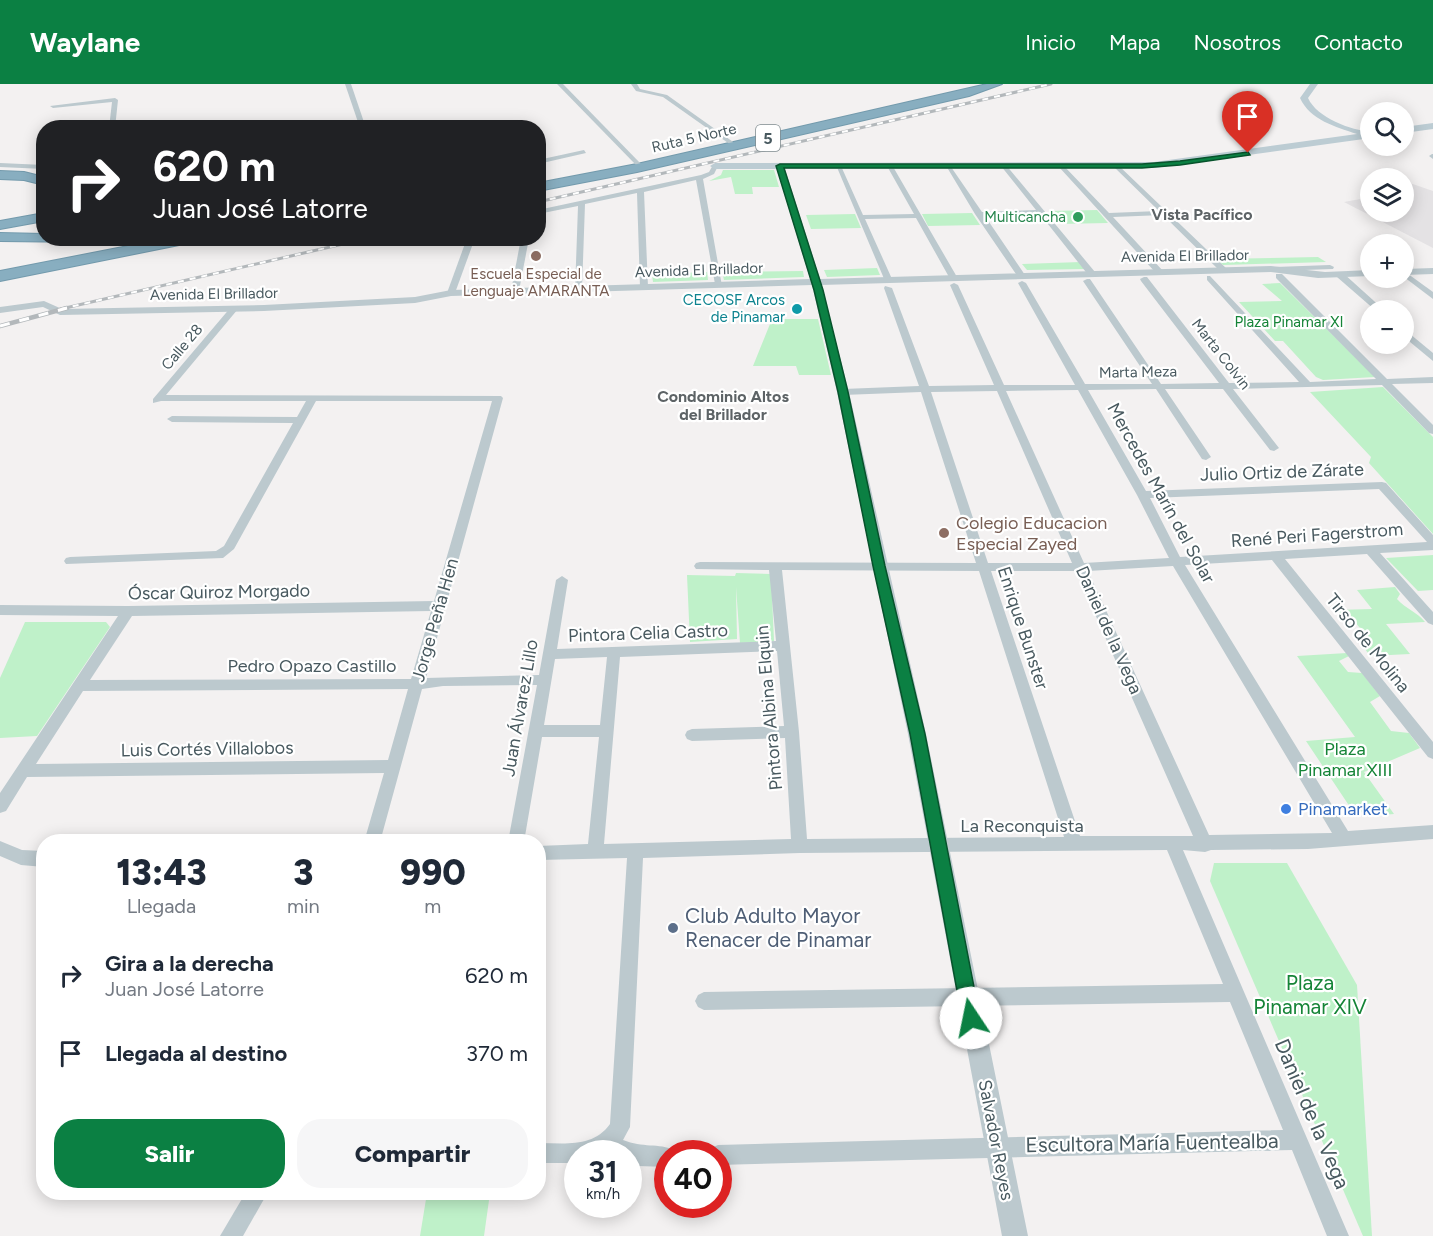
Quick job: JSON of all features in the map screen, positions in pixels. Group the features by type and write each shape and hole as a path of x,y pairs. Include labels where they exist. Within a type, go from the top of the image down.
{"highway":[{"name":"Ruta 5 Norte","path":"683,162 997,84"},
{"path":"988,87 1006,84"},
{"name":"Ruta 5 Norte","path":"546,185 988,87"},
{"path":"638,166 683,162 715,166"},
{"path":"0,175 36,179"},
{"path":"0,225 36,218"},
{"path":"0,230 36,232"},
{"path":"0,237 36,238"},
{"path":"0,276 153,246"}],"main road":[{"path":"1314,84 1305,96 1305,104 1321,116 1360,131"},
{"path":"1344,126 1353,133 1348,139"},
{"path":"1414,129 1433,126"},
{"path":"715,166 1116,166 1180,163 1360,136"}],"street":[{"path":"348,84 360,120"},
{"path":"560,84 638,166"},
{"path":"634,84 638,90 665,96 733,144"},
{"path":"53,106 115,100 113,120"},
{"path":"546,160 584,152"},
{"path":"0,165 36,167"},
{"name":"Mercedes Marín del Solar","path":"947,165 1021,279 1143,495 1177,562 1344,839"},
{"path":"546,210 699,178 712,173 715,166"},
{"name":"Salvador Reyes","path":"780,166 817,286 843,392 917,734 1015,1236"},
{"name":"Enrique Bunster","path":"838,166 888,283 925,389 1075,845"},
{"name":"Daniel de la Vega","path":"890,166 954,281 1205,845"},
{"path":"1005,166 1090,277 1206,457"},
{"path":"1061,166 1159,271"},
{"path":"1116,166 1224,270"},
{"path":"699,178 720,289"},
{"path":"640,190 644,287"},
{"path":"578,289 582,203"},
{"path":"980,214 1042,213"},
{"path":"1106,215 1165,213"},
{"path":"861,217 916,216"},
{"path":"451,293 468,246"},
{"path":"515,291 523,246"},
{"name":"Avenida El Brillador","path":"0,310 36,304 52,306 60,312 234,309 415,300 451,293 644,287 720,289 817,286 1090,277 1159,271 1224,270 1275,273"},
{"name":"Avenida El Brillador","path":"1090,277 1210,278 1329,271 1340,275 1360,274"},
{"path":"1414,272 1433,271"},
{"path":"1275,273 1433,430"},
{"path":"1340,275 1369,300"},
{"path":"1210,278 1307,385"},
{"name":"Marta Colvin","path":"1144,279 1274,448"},
{"path":"1414,281 1433,296"},
{"name":"Calle 28","path":"234,309 156,401 313,397"},
{"path":"1414,341 1433,358"},
{"name":"Marta Meza","path":"843,392 1307,385 1433,380"},
{"path":"70,561 219,555 228,549 313,397"},
{"name":"Jorge Peña Hen","path":"313,397 498,398 374,834"},
{"path":"172,419 300,420"},
{"name":"Julio Ortiz de Zárate","path":"1143,495 1382,485 1433,544"},
{"name":"René Peri Fagerstrom","path":"700,566 1081,567 1370,550 1433,544"},
{"path":"1370,550 1433,620"},
{"name":"Tirso de Molina","path":"1276,556 1433,753"},
{"name":"Pintora Albina Elquin","path":"775,566 792,732 800,846"},
{"name":"Juan Álvarez Lillo","path":"518,834 562,580"},
{"name":"Óscar Quiroz Morgado","path":"0,610 128,611 438,606"},
{"path":"0,806 128,611"},
{"name":"Pintora Celia Castro","path":"549,654 783,646"},
{"path":"595,852 614,652"},
{"name":"Pedro Opazo Castillo","path":"79,686 416,684 443,681 545,680"},
{"path":"537,731 608,731"},
{"path":"692,735 792,732"},
{"name":"Luis Cortés Villalobos","path":"22,771 393,766"},
{"name":"La Reconquista","path":"546,853 800,846 1205,845 1308,842 1433,832"},
{"name":"Daniel de la Vega","path":"1173,845 1338,1236"},
{"path":"2,849 21,857 36,858"},
{"path":"611,1140 620,1127 635,852"},
{"path":"704,1001 1236,993"},
{"name":"Escultora María Fuentealba","path":"732,1155 1298,1140"},
{"path":"546,1153 564,1152"},
{"path":"231,1236 253,1200"}],"shaded area":[{"path":"1414,184 1433,191 1433,248 1414,238 1414,234 1406,234 1383,222 1414,222"},
{"path":"1360,199 1360,210 1344,202"}],"green space":[{"path":"723,170 774,170 779,187 752,187 753,194 735,194 731,177 709,181 721,175"},
{"name":"Multicancha","path":"1097,210 1108,223 1059,224 1049,211"},
{"path":"972,213 980,225 928,226 922,214"},
{"path":"855,214 861,228 811,229 806,215"},
{"path":"1318,257 1326,262 1223,265 1216,259"},
{"path":"1081,262 1086,269 1027,270 1022,264"},
{"path":"877,268 880,275 827,277 824,270"},
{"path":"803,271 804,277 724,280 722,272"},
{"path":"707,272 708,280 653,282 652,274"},
{"name":"Plaza Pinamar XI","path":"1280,283 1375,377 1323,380 1316,377 1283,341 1275,341 1239,302 1282,301 1262,284"},
{"path":"772,319 818,319 831,375 799,375 796,366 753,366"},
{"path":"1383,387 1433,437 1433,534 1369,463 1371,457 1310,392"},
{"path":"1433,555 1433,590 1418,591 1386,558"},
{"path":"736,573 771,574 774,641 740,643 736,587 737,639 690,642 687,575 735,576"},
{"path":"1395,587 1400,594 1397,599 1425,622 1386,624 1410,654 1370,656 1363,646 1370,644 1370,641 1352,618 1340,616 1335,610 1372,609 1357,590"},
{"path":"25,622 106,622 110,627 37,736 0,738 0,678"},
{"name":"Plaza Pinamar XIII","path":"1347,653 1349,656 1339,661 1348,672 1362,673 1380,696 1370,702 1391,731 1409,733 1420,748 1364,772 1394,814 1370,816 1350,807 1306,741 1355,737 1297,656"},
{"name":"Plaza Pinamar XIV","path":"1214,863 1287,863 1357,985 1372,1236 1363,1236 1210,881"},
{"path":"426,1200 489,1200 484,1236 420,1236"}],"railway":[{"path":"546,200 1051,84"},
{"path":"61,309 334,246"},
{"path":"0,326 67,308"}],"place":[{"name":"Multicancha","path":"1078,217"},
{"name":"Escuela Especial de Lenguaje AMARANTA","path":"536,256"},
{"name":"CECOSF Arcos de Pinamar","path":"797,309"},
{"name":"Colegio Educacion Especial Zayed","path":"944,533"},
{"name":"Pinamarket","path":"1286,809"},
{"name":"Club Adulto Mayor Renacer de Pinamar","path":"673,928"}],"district":[{"name":"Vista Pacífico","path":"1202,214"},
{"name":"Condominio Altos del Brillador","path":"723,405"}],"route":[{"path":"971,1018 917,734 843,392 819,290 780,166 1142,166 1167,165 1248,153"}]}
